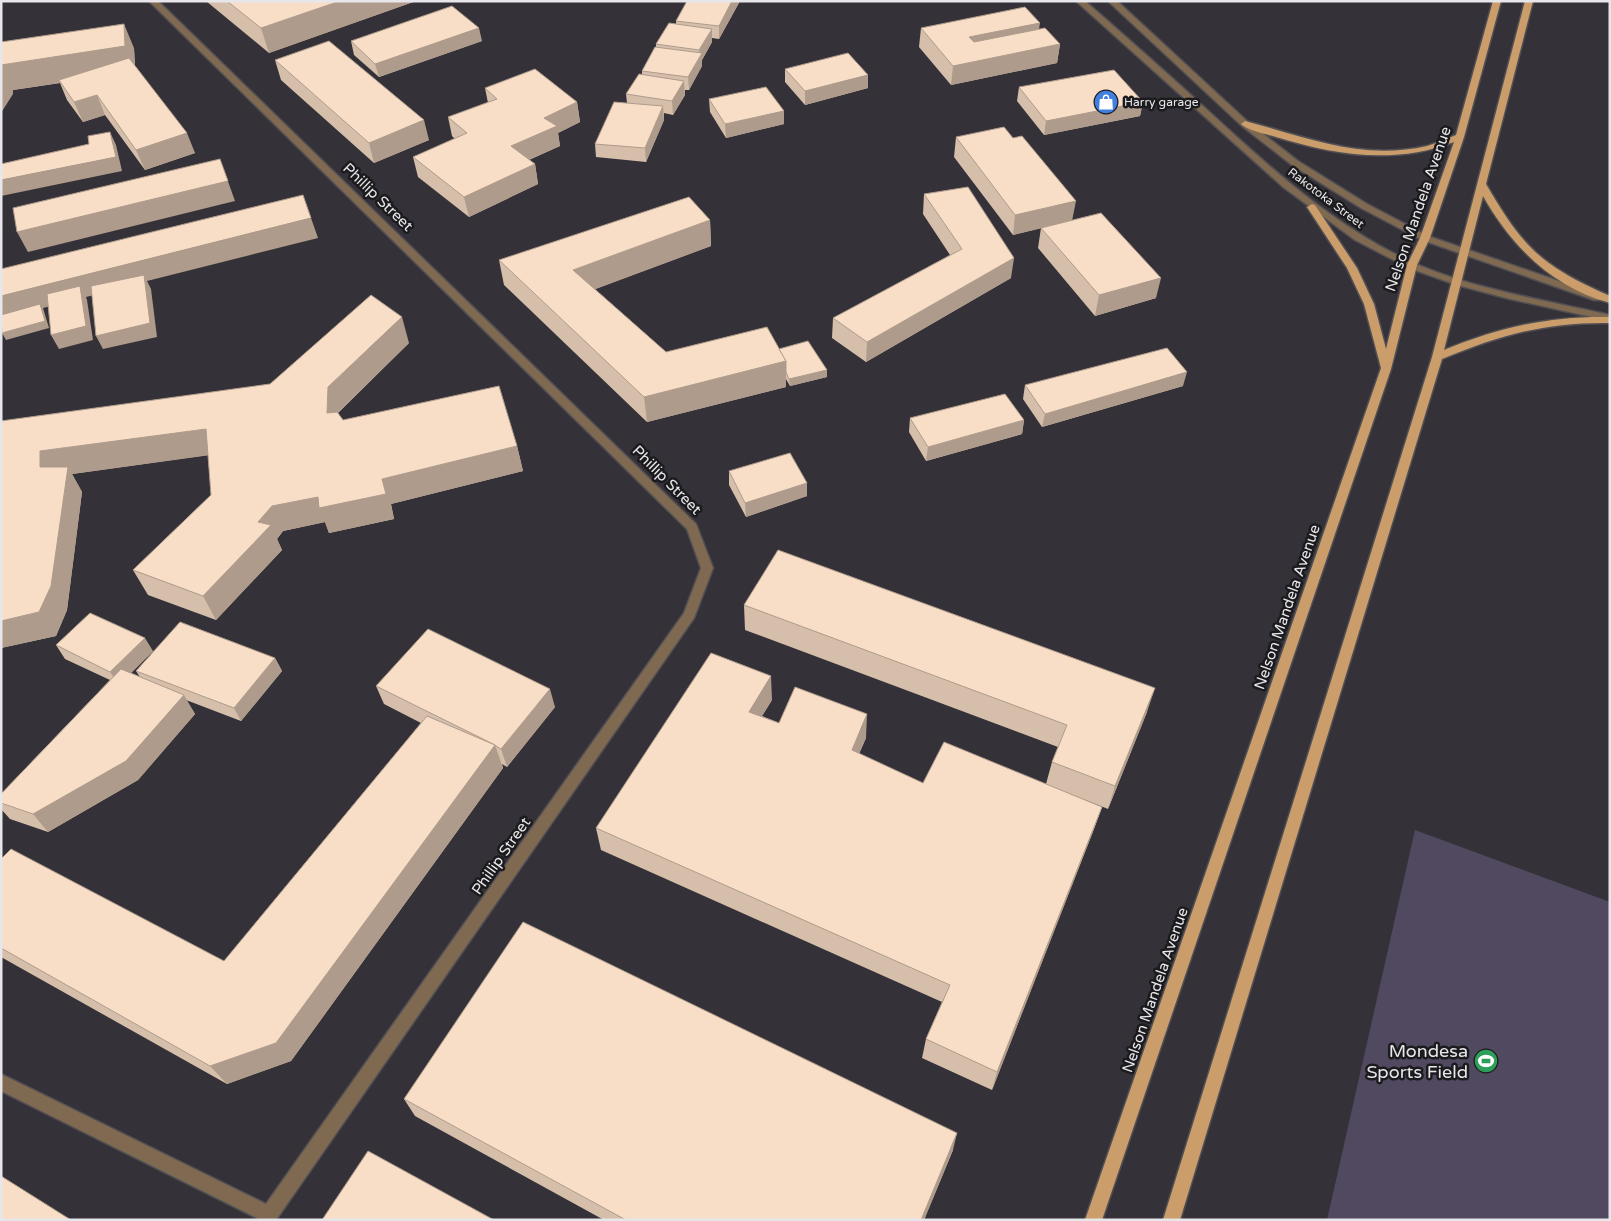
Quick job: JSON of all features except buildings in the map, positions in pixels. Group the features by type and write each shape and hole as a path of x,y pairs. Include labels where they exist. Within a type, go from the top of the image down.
{"main road":[{"name":"Nelson Mandela Avenue","path":"1092,1220 1386,369 1412,265 1424,238 1460,137 1497,1"},
{"path":"1171,1220 1437,357 1455,281 1482,185 1529,1"},
{"path":"1245,124 1313,146 1354,153 1401,153 1424,149 1460,137"},
{"path":"1482,185 1498,216 1523,247 1549,270 1610,301"},
{"path":"1312,207 1352,268 1370,304 1386,369"},
{"path":"1437,357 1488,336 1518,327 1554,321 1610,319"}],"street":[{"name":"Phillip Street","path":"153,1 692,527 707,568 690,615 267,1217"},
{"name":"Rakotoka Street","path":"1080,1 1312,207 1353,236 1412,265 1455,281 1610,319"},
{"name":"Rakotoka Street","path":"1112,1 1245,124 1295,163 1364,206 1424,238 1610,301"},
{"path":"1,1082 267,1217"}],"shaded area":[{"name":"Mondesa Sports Field","path":"1415,830 1610,902 1610,1220 1327,1220"}],"place":[{"name":"Harry garage","path":"1106,102"},
{"name":"Mondesa Sports Field","path":"1486,1061"}]}
